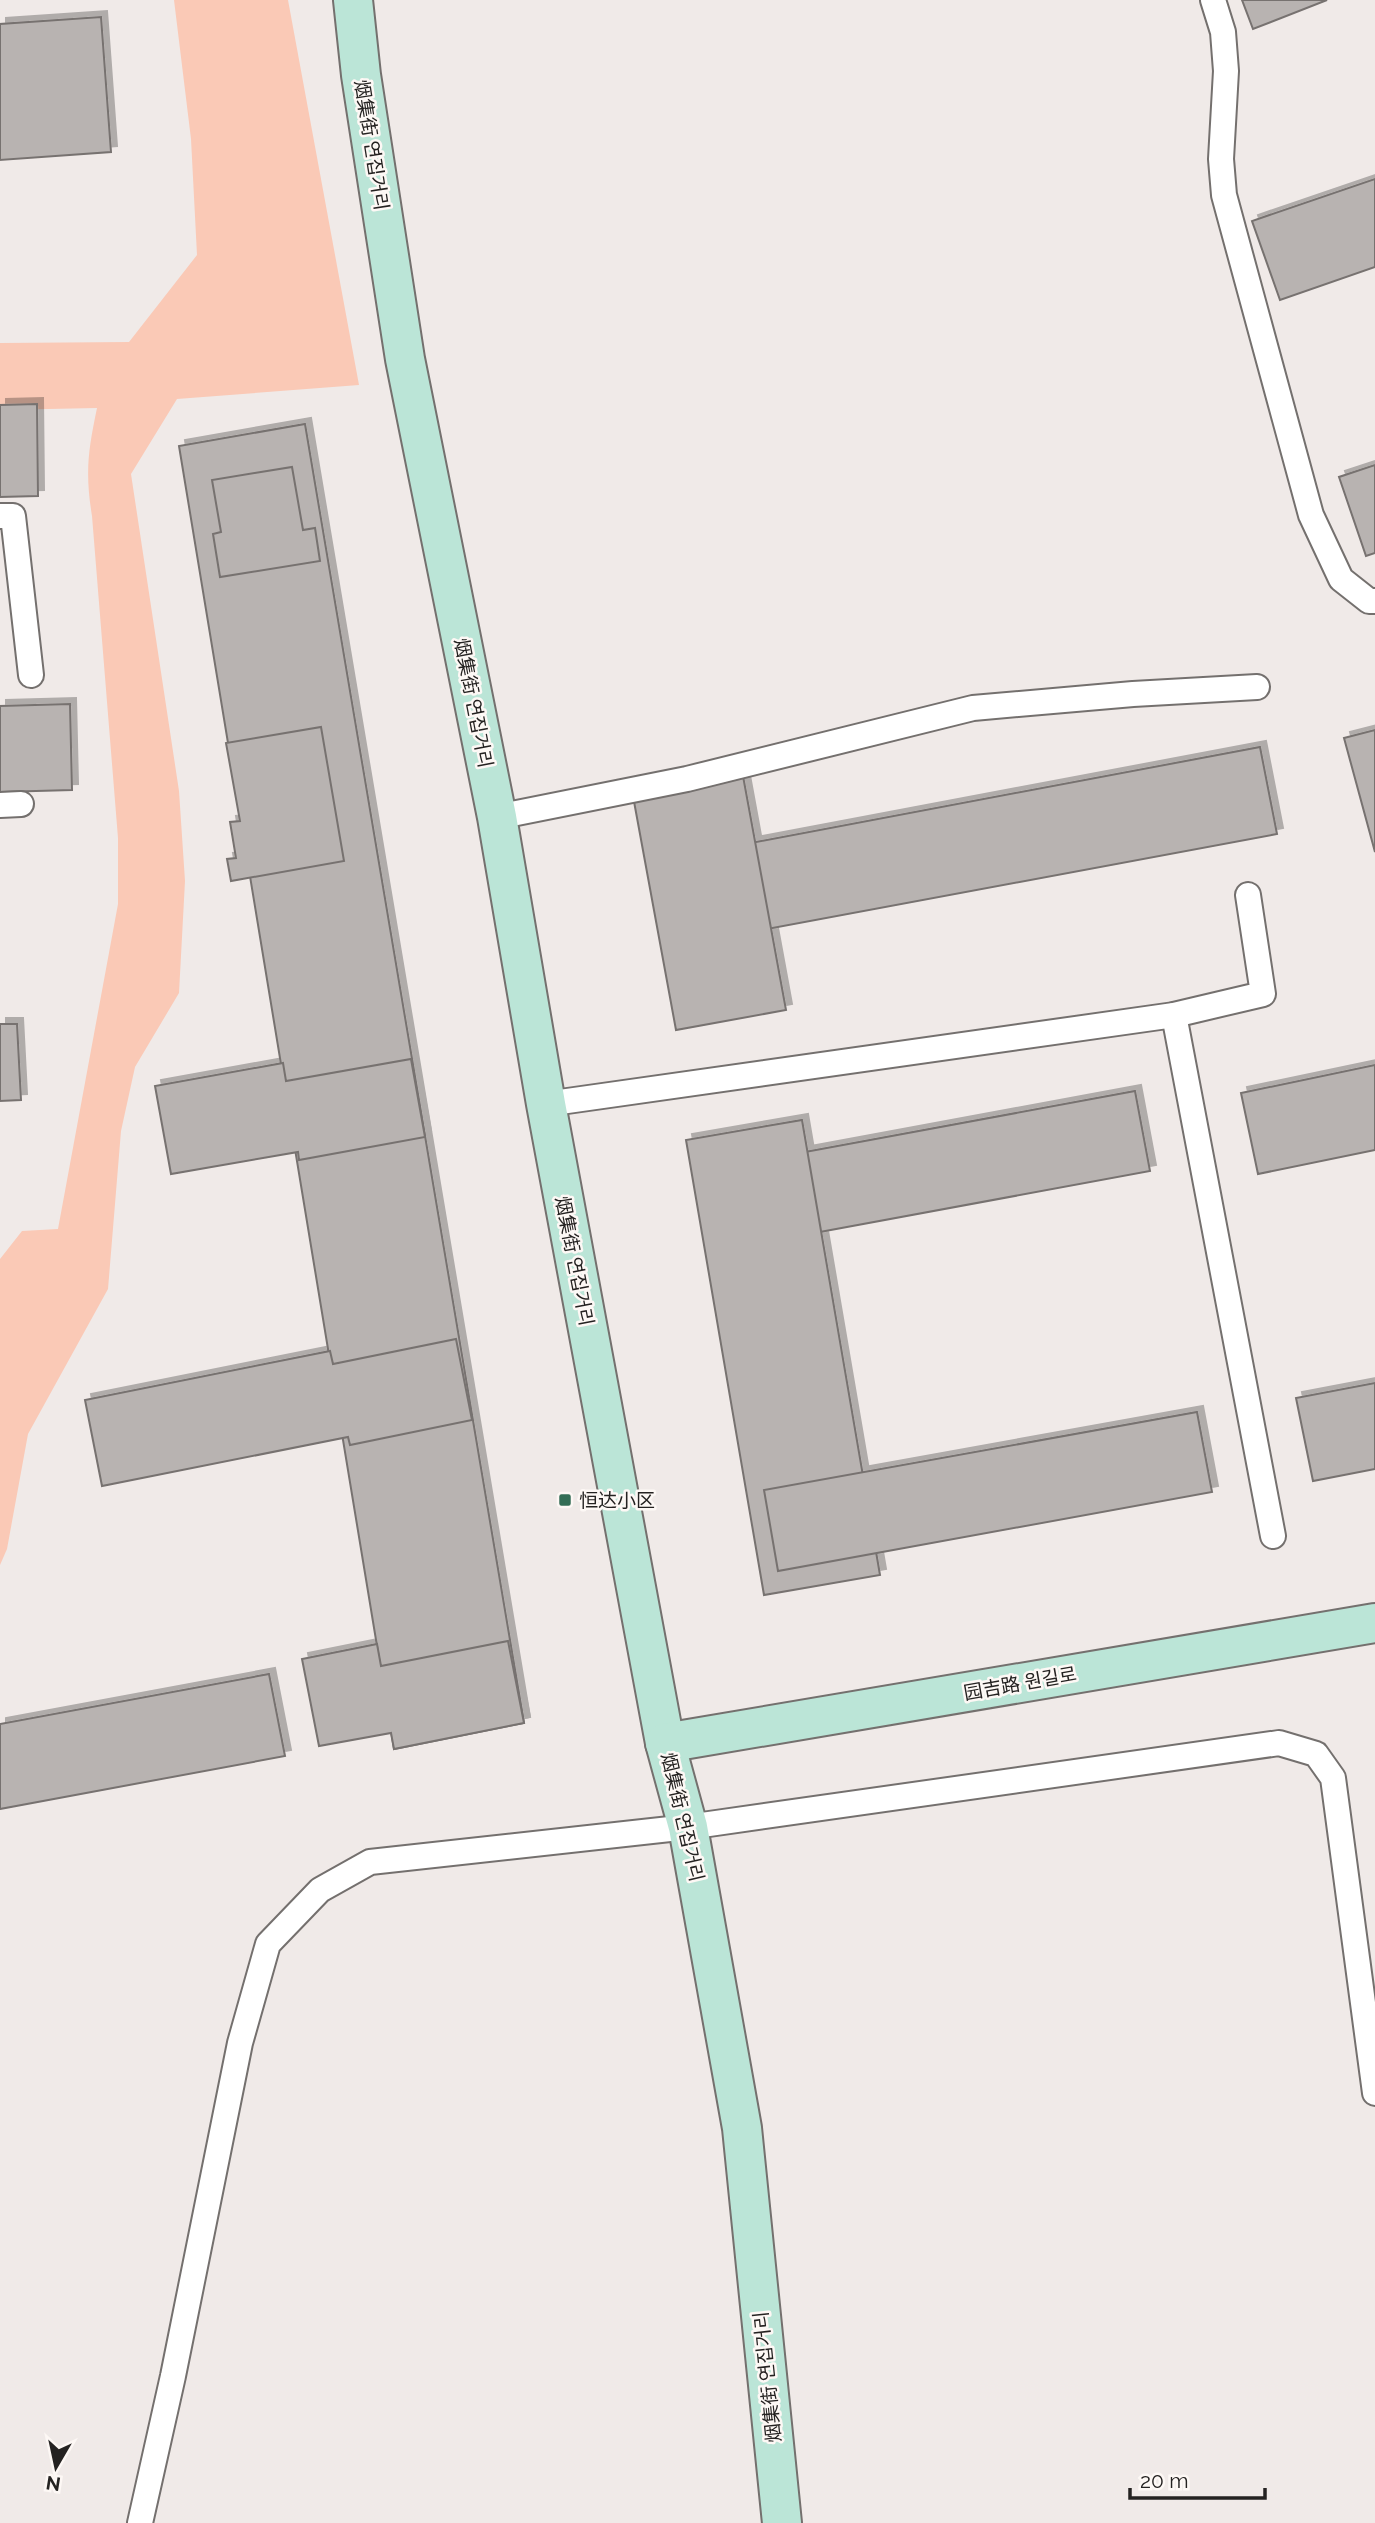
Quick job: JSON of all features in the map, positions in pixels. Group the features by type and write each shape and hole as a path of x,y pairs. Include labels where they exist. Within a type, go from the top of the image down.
{"main road":[{"name":"烟集街 연집거리","path":"353,0 363,88 405,359 498,817 546,1104 665,1742 688,1827 742,2128 782,2523"},
{"name":"园吉路 원길로","path":"665,1742 1375,1623"}],"lane":[{"path":"1213,0 1223,32 1226,71 1221,159 1224,195 1311,515 1341,579 1369,601 1375,601"},
{"path":"0,516 13,516 31,675"},
{"path":"498,817 687,779 973,708 1133,694 1257,687"},
{"path":"546,1104 1174,1015 1264,994 1248,895"},
{"path":"1174,1015 1273,1536"},
{"path":"140,2523 173,2376 240,2043 268,1944 320,1890 370,1862 688,1827 1279,1743 1316,1754 1333,1778 1375,2093"}],"shaded area":[{"path":"174,0 288,0 359,385 177,399 131,474 179,791 185,881 179,993 135,1067 121,1131 108,1289 28,1434 7,1549 0,1565 0,1259 22,1231 58,1229 118,904 118,838 88,474 97,408 0,410 0,343 129,342 197,255 191,139"}],"building":[{"path":"1242,0 1327,0 1253,29"},
{"path":"101,17 111,152 0,160 0,24"},
{"path":"1375,179 1375,267 1280,300 1252,221"},
{"path":"37,404 38,496 0,497 0,405"},
{"path":"305,424 524,1723 394,1749 179,446"},
{"path":"1375,465 1375,553 1366,556 1339,477"},
{"path":"292,467 303,530 315,528 320,561 220,577 213,534 221,532 212,480"},
{"path":"70,704 72,790 0,792 0,706"},
{"path":"321,727 344,861 231,881 227,859 236,858 230,822 240,821 226,743"},
{"path":"1375,730 1375,852 1344,738"},
{"path":"1260,747 1277,834 671,947 655,861"},
{"path":"743,776 786,1010 676,1030 633,796"},
{"path":"0,1024 17,1024 21,1100 0,1101"},
{"path":"411,1059 425,1137 299,1160 298,1152 171,1174 155,1086 283,1063 286,1081"},
{"path":"1375,1065 1375,1150 1258,1174 1241,1093"},
{"path":"1135,1091 1150,1171 717,1251 702,1171"},
{"path":"802,1120 880,1575 764,1595 686,1140"},
{"path":"456,1339 472,1420 350,1445 348,1437 102,1486 85,1400 330,1351 333,1364"},
{"path":"1375,1383 1375,1469 1313,1481 1296,1398"},
{"path":"1197,1412 1212,1492 778,1571 764,1490"},
{"path":"508,1641 524,1723 394,1749 391,1733 319,1746 302,1659 377,1644 381,1666"},
{"path":"269,1674 285,1756 0,1809 0,1724"}],"place":[{"name":"恒达小区","path":"565,1500"}]}
